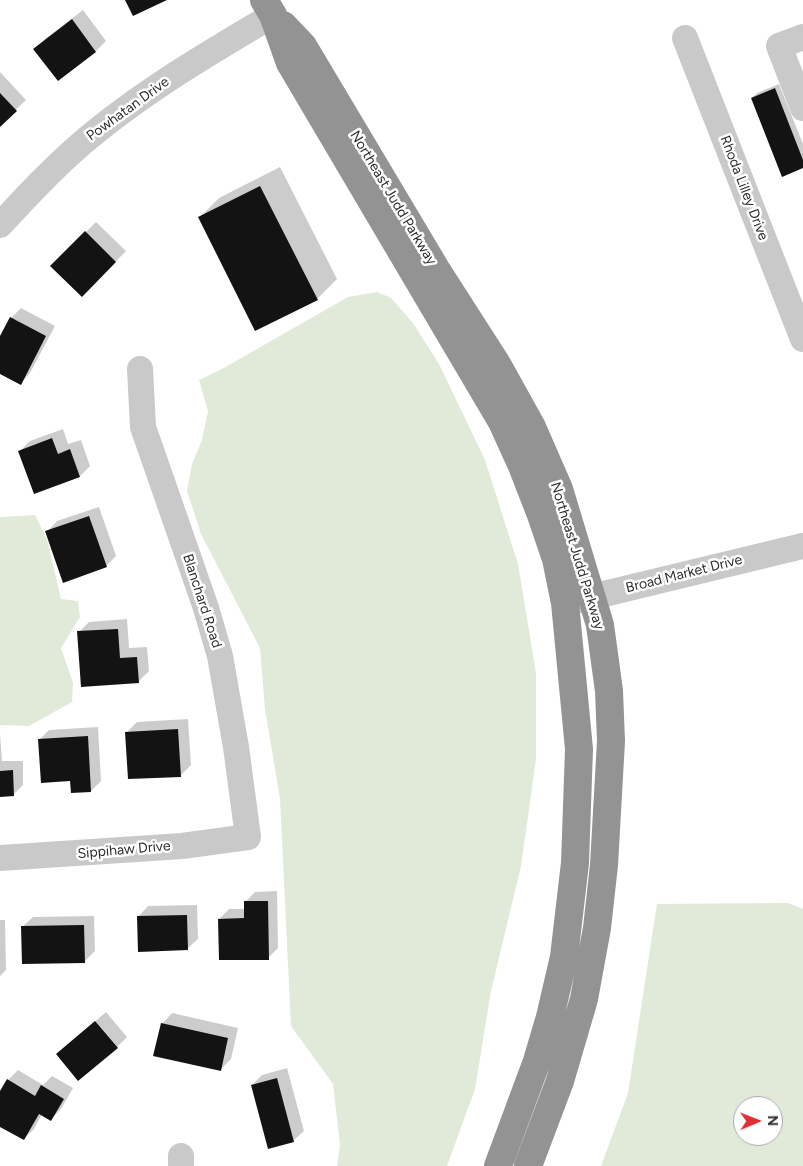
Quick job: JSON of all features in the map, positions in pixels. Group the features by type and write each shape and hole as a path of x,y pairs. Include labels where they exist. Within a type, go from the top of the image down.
{"highway":[{"name":"Northeast Judd Parkway","path":"268,7 302,46 436,269 497,364 532,428 559,489 600,625 609,691 611,741 603,874 597,928 584,999 560,1081 528,1166"},
{"name":"Northeast Judd Parkway","path":"268,7 290,63 502,422 541,515 556,559 565,604 579,749 575,863 570,908 564,958 538,1061 498,1166"}],"street":[{"name":"Powhatan Drive","path":"0,224 51,171 82,143 128,107 268,7"},
{"path":"803,37 779,46 803,108"},
{"name":"Rhoda Lilley Drive","path":"685,38 803,339"},
{"name":"Blanchard Road","path":"140,369 143,427 206,608 220,656 236,747 248,837"},
{"name":"Broad Market Drive","path":"565,604 628,587 803,546"},
{"name":"Sippihaw Drive","path":"0,858 182,846 248,837"}],"green space":[{"path":"377,292 391,298 413,323 439,364 485,460 518,564 536,673 536,759 521,866 491,991 475,1089 447,1166 337,1166 340,1145 333,1084 291,1026 280,799 265,709 260,648 201,534 187,491 192,464 202,440 208,411 199,380 222,369 348,297"},
{"path":"35,515 47,539 61,599 78,601 80,617 61,648 73,683 72,702 29,726 0,725 0,517"},
{"path":"788,903 803,909 803,1166 601,1166 628,1093 657,904"}],"building":[{"path":"125,0 167,0 133,16"},
{"path":"72,19 96,52 58,81 33,49"},
{"path":"775,88 803,160 803,168 782,177 751,98"},
{"path":"0,93 17,111 0,127"},
{"path":"260,186 318,300 255,331 198,217"},
{"path":"85,231 116,262 82,297 50,266"},
{"path":"10,317 46,336 21,385 0,374 0,336"},
{"path":"52,438 58,454 70,449 80,477 34,494 18,451"},
{"path":"89,516 107,567 63,583 45,531"},
{"path":"118,629 120,658 137,657 139,683 81,687 77,631"},
{"path":"178,729 181,777 128,779 125,732"},
{"path":"88,736 91,792 71,793 70,781 41,783 38,739"},
{"path":"13,770 14,796 0,797 0,771"},
{"path":"244,901 268,901 269,960 219,960 218,919 244,918"},
{"path":"187,915 188,950 138,952 137,916"},
{"path":"84,925 85,963 22,964 21,926"},
{"path":"95,1021 118,1048 78,1081 56,1054"},
{"path":"161,1023 228,1038 221,1071 153,1056"},
{"path":"277,1078 294,1142 268,1149 251,1085"},
{"path":"7,1079 35,1096 41,1085 64,1099 51,1121 39,1114 24,1140 0,1127 0,1091"}]}
